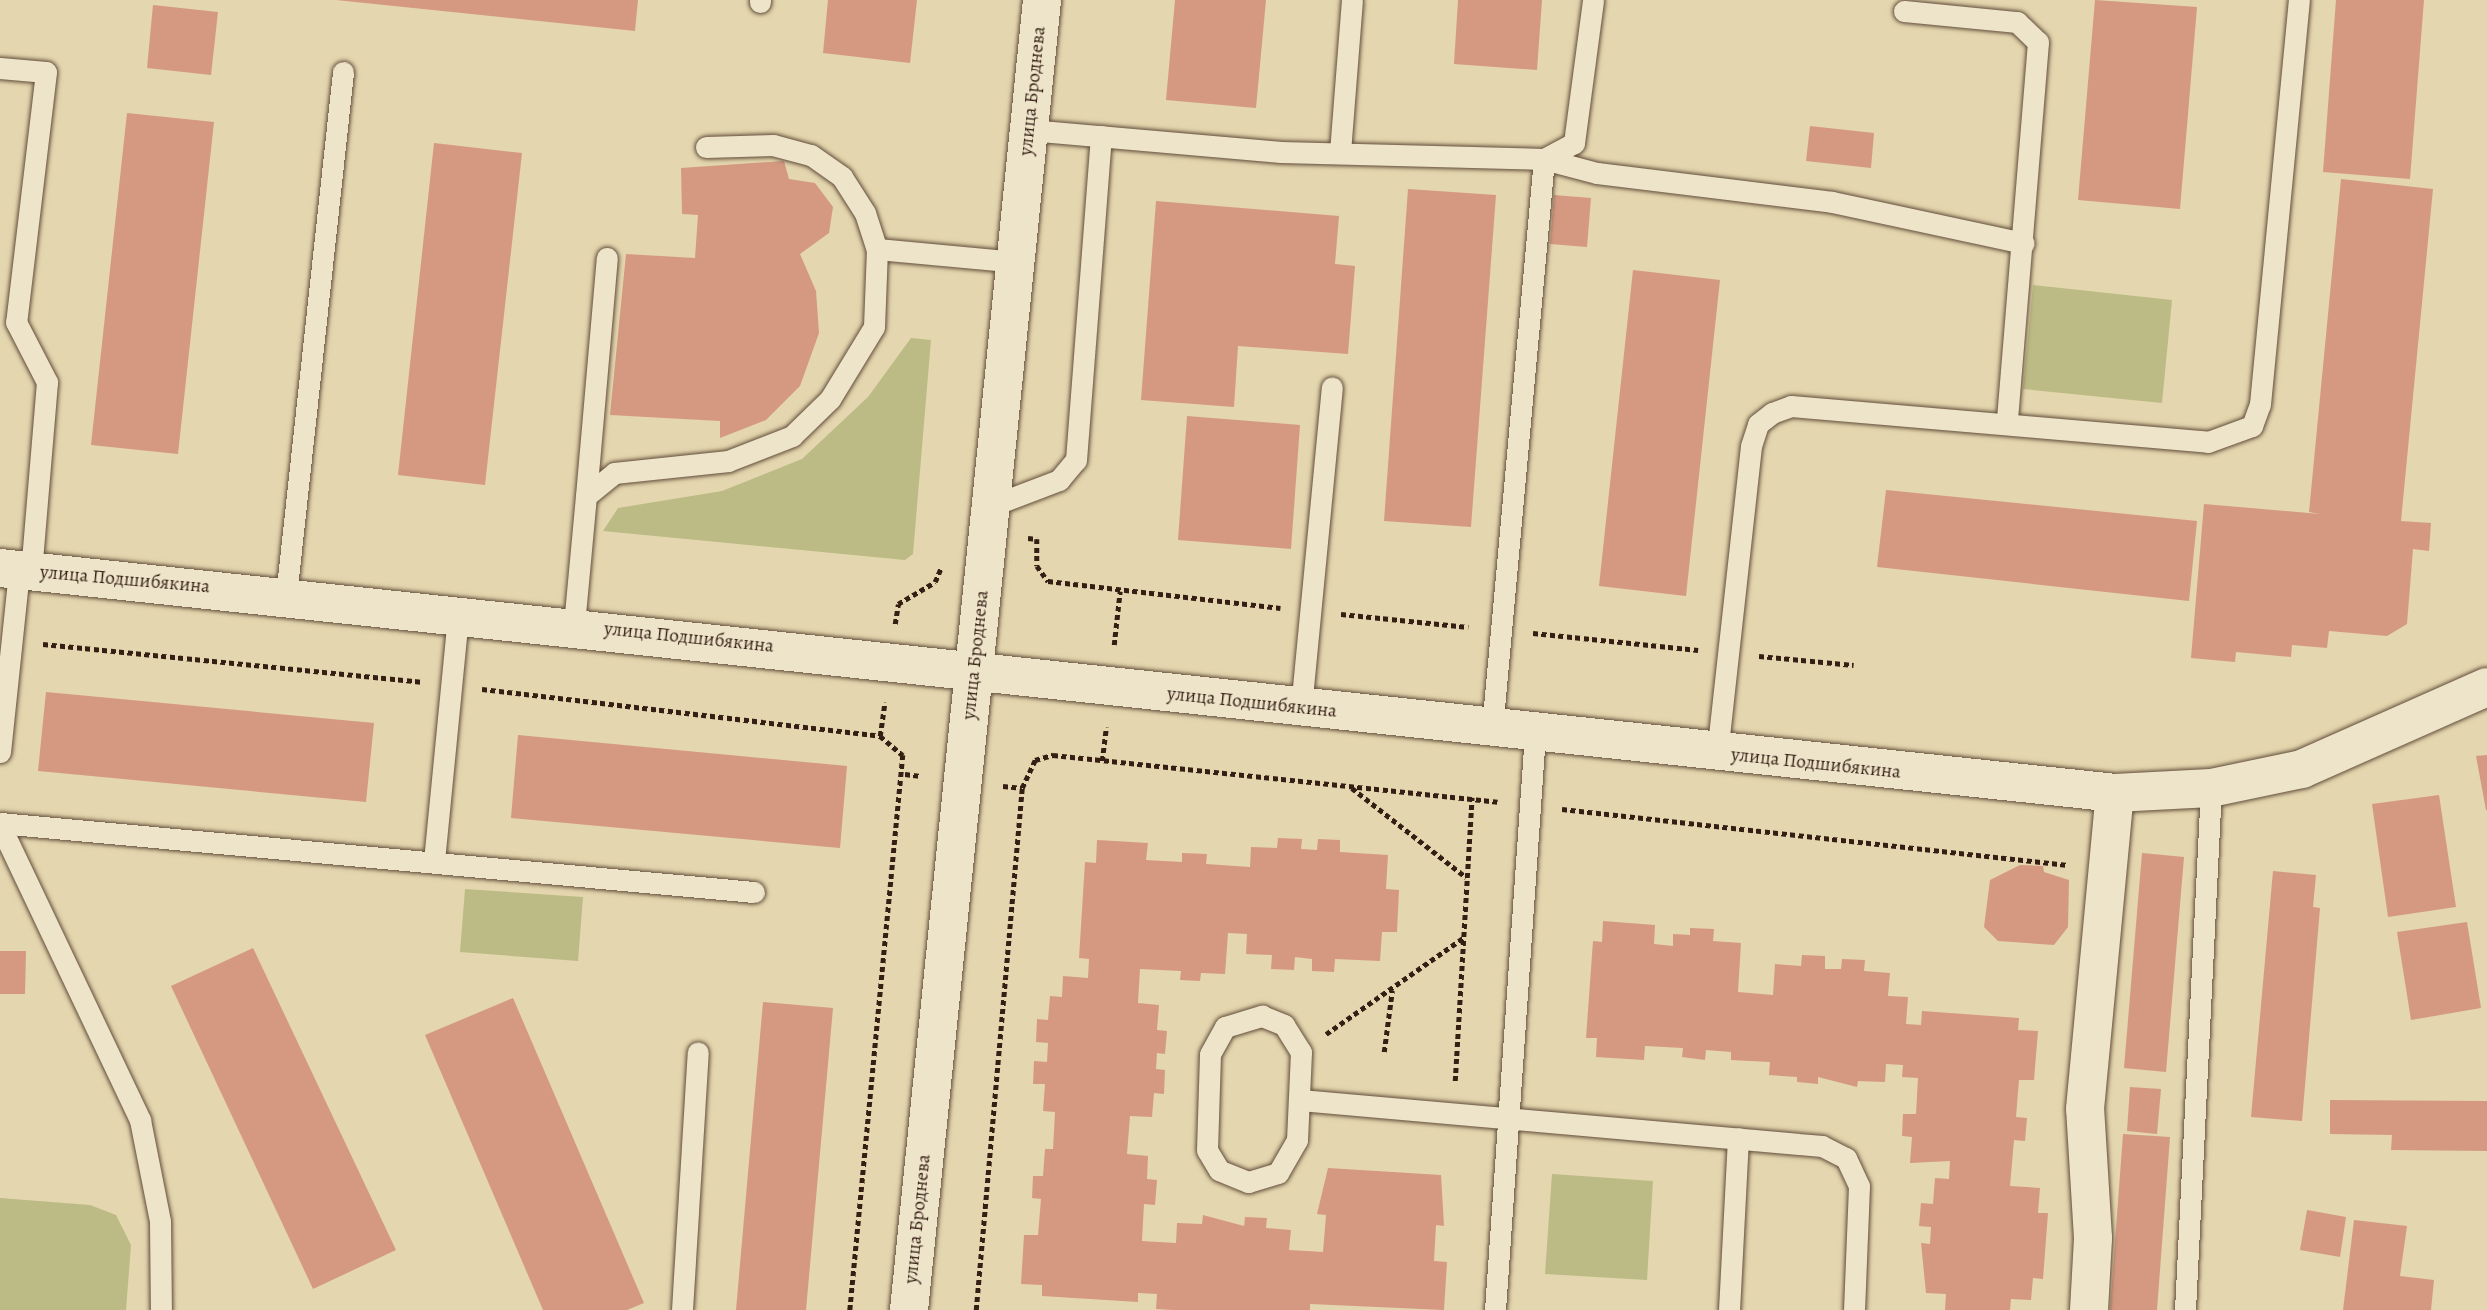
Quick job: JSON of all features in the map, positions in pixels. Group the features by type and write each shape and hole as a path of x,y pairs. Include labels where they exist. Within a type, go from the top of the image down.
{"main road":[{"name":"улица Броднева","path":"909,1310 1042,0"},
{"name":"улица Подшибякина","path":"17,570 574,625 1717,754 2115,793 2211,789 2302,769 2487,687"},
{"path":"2089,1310 2093,1238 2085,1109 2115,793"}],"lane":[{"path":"1340,152 1352,0"},
{"path":"1544,159 1574,143 1593,0"},
{"path":"1717,754 1727,653 1758,424 1791,406 2208,442 2252,426 2260,404 2299,0"},
{"path":"1904,12 2017,22 2038,42 2024,243 2007,423"},
{"path":"0,68 46,72 8,321 47,382 17,570 0,752"},
{"path":"286,596 344,72"},
{"path":"1029,130 1340,152 1544,159 1597,173 1832,202 2024,243"},
{"path":"991,506 1059,480 1076,460 1101,136"},
{"path":"586,496 614,472 728,461 792,436 830,399 874,327 877,249 865,213 842,177 811,155 773,145 706,147"},
{"path":"1492,729 1544,159"},
{"path":"877,249 1016,262"},
{"path":"574,625 607,258"},
{"path":"1301,708 1332,387"},
{"path":"434,861 458,615"},
{"path":"1495,1310 1535,734"},
{"path":"2185,1310 2211,789"},
{"path":"0,824 434,861 754,892"},
{"path":"0,824 139,1120 160,1221 161,1310"},
{"path":"1262,1016 1290,1031 1301,1052 1300,1100 1296,1148 1278,1173 1248,1182 1214,1164 1204,1134 1210,1054 1225,1027 1262,1016"},
{"path":"681,1310 698,1052"},
{"path":"1300,1100 1822,1146 1856,1171 1854,1310"},
{"path":"1729,1310 1738,1138"}],"path":[{"path":"1037,539 1037,566 1048,581 1310,611 1854,665"},
{"path":"11,641 450,685 880,736 903,755 850,1310"},
{"path":"976,1310 1026,772 1035,760 1053,755 2086,867 2089,848 2109,845"},
{"path":"1352,788 1467,877"},
{"path":"1454,1087 1472,799"},
{"path":"1323,1037 1392,991 1463,938"},
{"path":"1384,1052 1392,991"}],"shaded area":[{"path":"2033,285 2172,300 2162,403 2023,389"},
{"path":"911,338 931,340 913,554 905,560 603,531 618,508 722,491 802,459 868,397"},
{"path":"465,889 583,897 578,961 460,952"},
{"path":"1552,1174 1653,1181 1647,1280 1545,1274"},
{"path":"0,1198 90,1205 116,1215 131,1245 126,1310 0,1310"}],"building":[{"path":"336,0 638,0 635,31"},
{"path":"828,0 917,0 910,63 823,53"},
{"path":"1175,0 1266,0 1256,108 1166,100"},
{"path":"1458,0 1542,0 1537,70 1454,64"},
{"path":"2095,0 2197,7 2180,209 2078,200"},
{"path":"2336,0 2424,0 2410,179 2323,172"},
{"path":"153,5 218,12 211,75 147,68"},
{"path":"127,113 214,122 178,454 91,445"},
{"path":"1810,126 1874,133 1871,168 1806,161"},
{"path":"434,143 522,153 485,485 398,475"},
{"path":"784,161 789,179 815,183 833,207 829,233 800,254 816,291 819,333 800,386 766,420 720,438 720,421 610,415 626,254 695,258 698,215 682,214 681,168"},
{"path":"2341,179 2433,189 2401,521 2431,523 2429,551 2413,549 2407,624 2387,636 2329,631 2327,648 2292,645 2291,657 2236,652 2235,662 2191,658 2204,504 2320,514 2309,512"},
{"path":"1408,189 1496,195 1471,527 1384,521"},
{"path":"1554,195 1591,198 1587,247 1550,244"},
{"path":"1156,201 1339,216 1335,264 1355,266 1348,354 1238,346 1234,407 1141,400"},
{"path":"1633,270 1720,280 1686,596 1599,586"},
{"path":"1187,416 1300,425 1291,549 1178,540"},
{"path":"1886,490 2197,521 2189,601 1877,567"},
{"path":"46,692 374,723 366,802 38,771"},
{"path":"518,735 847,766 840,848 511,818"},
{"path":"2487,755 2487,810 2486,810 2476,756"},
{"path":"2439,795 2456,907 2388,917 2372,804"},
{"path":"1278,838 1302,839 1301,849 1317,850 1318,839 1340,840 1340,852 1388,855 1386,889 1399,890 1397,932 1382,932 1380,961 1335,959 1334,972 1312,971 1312,959 1295,957 1294,970 1271,969 1272,955 1246,954 1247,934 1228,933 1225,974 1201,973 1200,981 1180,980 1181,971 1140,969 1138,1003 1159,1005 1157,1030 1167,1031 1165,1054 1157,1053 1156,1069 1165,1070 1164,1094 1154,1093 1152,1117 1130,1116 1127,1154 1148,1156 1147,1179 1157,1180 1155,1205 1144,1204 1142,1241 1176,1243 1177,1223 1202,1224 1203,1215 1244,1226 1245,1217 1267,1218 1266,1228 1291,1230 1289,1250 1323,1252 1326,1215 1317,1214 1328,1168 1441,1175 1444,1226 1436,1225 1434,1261 1447,1262 1444,1310 1310,1304 1310,1310 1173,1310 1156,1309 1157,1294 1138,1293 1138,1302 1042,1296 1042,1285 1021,1284 1024,1235 1038,1235 1041,1199 1032,1198 1033,1176 1043,1176 1045,1149 1053,1149 1055,1112 1043,1111 1045,1084 1033,1084 1034,1061 1047,1062 1048,1043 1036,1042 1037,1019 1048,1020 1050,996 1062,997 1063,976 1088,978 1089,959 1079,958 1085,862 1096,863 1097,840 1148,843 1146,860 1182,862 1182,853 1207,854 1206,864 1250,867 1251,847 1277,848"},
{"path":"2142,853 2184,857 2166,1072 2124,1068"},
{"path":"2020,865 2043,866 2044,872 2069,880 2068,927 2054,945 1998,941 1984,927 1990,880"},
{"path":"2273,871 2316,875 2313,907 2320,908 2302,1121 2251,1117"},
{"path":"1603,921 1655,925 1654,944 1673,946 1673,934 1690,935 1690,928 1714,929 1713,941 1741,943 1738,992 1773,995 1775,964 1801,966 1802,955 1825,956 1825,969 1841,969 1842,959 1865,960 1864,971 1890,973 1888,996 1908,997 1906,1024 1921,1025 1922,1011 2019,1018 2018,1030 2038,1031 2034,1080 2019,1080 2016,1117 2027,1118 2025,1141 2014,1140 2010,1186 2040,1188 2038,1213 2048,1213 2043,1279 2033,1278 2031,1300 2011,1299 2010,1310 1945,1310 1946,1294 1926,1293 1921,1243 1930,1244 1931,1227 1919,1226 1921,1203 1933,1204 1935,1178 1949,1179 1950,1161 1910,1163 1912,1137 1902,1136 1903,1114 1916,1114 1918,1078 1902,1077 1903,1065 1886,1064 1885,1082 1858,1081 1857,1087 1818,1077 1818,1084 1797,1082 1797,1077 1769,1075 1770,1062 1731,1060 1731,1052 1706,1050 1705,1060 1682,1057 1683,1048 1645,1046 1644,1060 1596,1057 1597,1038 1586,1038 1593,941 1602,942"},
{"path":"2467,922 2481,1008 2411,1020 2397,932"},
{"path":"253,948 396,1250 313,1289 171,986"},
{"path":"0,951 26,951 25,994 0,994"},
{"path":"513,998 644,1303 627,1310 543,1310 425,1035"},
{"path":"763,1002 833,1008 806,1310 736,1310"},
{"path":"2130,1087 2161,1089 2157,1134 2127,1131"},
{"path":"2330,1100 2487,1101 2487,1151 2391,1150 2392,1135 2330,1134"},
{"path":"2123,1134 2170,1137 2157,1310 2110,1310"},
{"path":"2307,1210 2346,1217 2340,1257 2300,1250"},
{"path":"2354,1220 2407,1226 2400,1276 2434,1280 2431,1310 2343,1310"}]}
